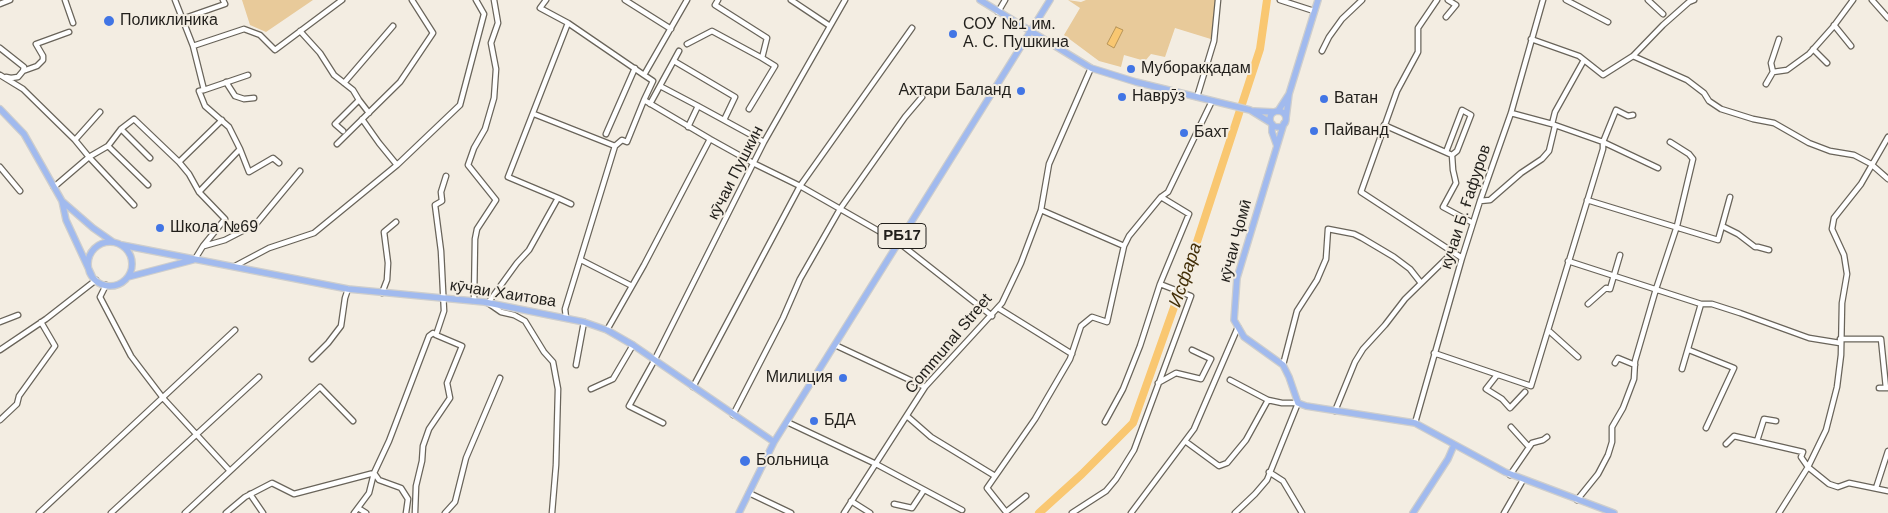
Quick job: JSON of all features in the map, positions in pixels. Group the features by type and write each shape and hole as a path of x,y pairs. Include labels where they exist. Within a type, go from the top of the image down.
{"main road":[{"path":"980,0 1091,68 1252,111 1276,111 1284,114 1285,121 1277,127 1252,111"},
{"name":"РБ17","path":"739,513 774,442 1050,0"},
{"name":"кӯчаи Ҷомӣ","path":"1238,327 1234,320 1237,278 1285,121 1288,94 1318,0"},
{"path":"1277,148 1270,118 1288,94"},
{"path":"2,113 24,134 62,201 66,220 94,278 106,285 118,284 128,277 195,259"},
{"path":"62,201 93,228 128,250 132,263 128,277"},
{"path":"94,278 88,262 90,256 99,245 113,242"},
{"name":"кӯчаи Хаитова","path":"122,245 348,289 382,294 474,301 584,322 607,330 633,345 774,442"},
{"path":"1238,327 1244,337 1282,365 1289,377 1298,403 1335,411 1415,423 1510,475 1614,513"},
{"path":"1413,513 1448,459 1454,446"}],"street":[{"path":"1,2 10,0"},
{"path":"65,0 73,23"},
{"path":"175,0 193,46 204,90"},
{"path":"182,19 225,4 223,0"},
{"path":"193,46 244,28 260,35 275,50 342,0"},
{"path":"337,144 400,82 433,33 412,0"},
{"path":"235,266 269,248 314,233 397,165 460,105 484,14 476,0"},
{"path":"474,301 475,239 477,229 496,200 468,165 474,148 485,128 494,98 496,69 491,43 498,23 494,0"},
{"path":"546,0 540,8 568,23 653,81 627,142 622,140 614,146 565,309 566,318"},
{"path":"625,0 671,29"},
{"path":"644,74 687,0"},
{"path":"718,0 715,5 767,38 762,58"},
{"path":"791,0 830,26"},
{"name":"кӯчаи Пушкин","path":"663,423 629,406 654,361 764,142 845,0"},
{"path":"998,12 1005,0"},
{"path":"1197,97 1214,41 1218,0"},
{"path":"1280,0 1314,11"},
{"path":"1322,51 1342,19 1362,0"},
{"path":"1437,0 1418,28 1418,52 1397,91 1360,192 1462,258"},
{"path":"1446,17 1456,5 1448,0"},
{"path":"1566,0 1608,22"},
{"path":"1648,0 1663,14"},
{"path":"1531,39 1564,49 1579,56 1603,75 1633,56 1663,25 1694,0"},
{"path":"1766,84 1774,72 1787,70 1813,49 1853,0"},
{"path":"1872,0 1888,18"},
{"name":"кучаи Б. Ғафуров","path":"1415,423 1462,258 1511,113 1542,1"},
{"path":"568,23 508,177 571,204"},
{"path":"1834,25 1851,46"},
{"path":"344,83 393,26"},
{"path":"693,386 800,186 912,28"},
{"path":"300,31 320,53 334,75 353,90 370,112"},
{"path":"687,44 712,31 775,66 749,109"},
{"path":"0,75 11,78 18,77 23,71 37,66 43,60 43,56 36,44 69,32"},
{"path":"1774,72 1770,63 1779,39"},
{"path":"0,48 24,67 23,71"},
{"path":"1813,49 1827,63"},
{"path":"650,104 679,51"},
{"path":"1633,56 1687,80 1704,93 1709,101 1721,109 1774,123 1809,143 1830,151 1854,155 1870,164 1888,178"},
{"path":"1480,201 1490,200 1521,173 1542,159 1549,151 1555,112 1584,60"},
{"path":"674,61 735,97 724,120"},
{"path":"606,134 635,68"},
{"name":"Communal Street","path":"844,513 925,387 998,308 1021,263 1041,210 1050,164 1091,68"},
{"path":"0,75 23,89 75,140 134,205"},
{"path":"248,75 199,91 205,106 229,127 249,172 273,158 279,163"},
{"path":"226,82 235,96 244,99 254,98"},
{"path":"660,86 764,142"},
{"path":"734,415 783,318 800,279 840,209 905,117 922,97"},
{"path":"343,131 335,124 359,100"},
{"path":"644,100 710,140 800,186 898,242 992,316"},
{"path":"1026,496 1006,512 986,488 1035,419 1072,354 1081,326 1092,317 1107,322 1124,246 1129,236 1161,197 1168,192 1212,101"},
{"path":"688,127 698,106"},
{"path":"1446,152 1462,110 1471,114 1457,151 1452,155"},
{"path":"1434,353 1531,386 1603,149 1602,142 1616,110 1628,116 1632,115"},
{"path":"75,140 100,112"},
{"path":"1511,113 1554,125 1602,142 1658,168"},
{"path":"534,114 614,146"},
{"path":"362,118 397,165"},
{"path":"54,187 89,157 108,146 121,129 134,119 189,174 199,192 225,219 195,259"},
{"path":"178,162 222,120"},
{"path":"1384,125 1452,155"},
{"path":"121,129 150,158"},
{"path":"1779,513 1808,467 1826,430 1836,387 1841,355 1842,303 1847,274 1844,254 1832,229 1834,218 1861,184 1870,164 1888,137"},
{"path":"607,330 710,140"},
{"path":"1577,500 1598,474 1608,455 1612,442 1612,427 1624,408 1634,379 1635,365 1656,289 1677,226 1693,159 1689,154 1670,142"},
{"path":"108,146 148,185"},
{"path":"199,192 240,149"},
{"path":"1452,155 1456,183 1443,207 1474,223"},
{"path":"0,166 20,191"},
{"path":"203,246 225,240 256,224 300,171"},
{"path":"436,335 444,311 444,299 441,251 435,205 442,201 441,192 446,176"},
{"path":"1588,200 1718,240 1730,196"},
{"path":"1105,422 1123,389 1189,214 1161,197"},
{"path":"552,513 556,465 558,389 553,362 544,352 525,321 514,315 501,312 488,303 517,263 529,250 558,198"},
{"path":"1041,210 1124,246"},
{"path":"382,294 387,280 388,262 384,232 396,222"},
{"path":"1722,226 1738,234 1755,248 1758,246 1769,250"},
{"path":"1282,365 1297,311 1318,280 1326,259 1328,229 1354,234 1362,238 1410,269 1422,284"},
{"path":"1335,411 1355,362 1363,349 1406,299 1453,252"},
{"path":"1588,304 1606,288 1610,289 1620,256"},
{"path":"581,260 632,286"},
{"path":"1568,261 1701,304 1712,304 1809,338 1840,341 1881,340 1887,388 1879,388"},
{"path":"0,350 41,322 94,278"},
{"path":"106,285 100,297 131,356 163,398 230,471"},
{"path":"1072,513 1106,490 1116,479 1134,450 1191,296 1162,285"},
{"path":"312,359 341,326 348,289"},
{"path":"1682,369 1701,304"},
{"path":"998,308 1072,354"},
{"path":"0,322 18,315"},
{"path":"0,420 17,404 20,396 55,346 41,322"},
{"path":"576,365 584,322"},
{"path":"1131,513 1194,428 1238,327"},
{"path":"39,513 235,330"},
{"path":"1548,330 1578,357"},
{"path":"354,513 369,493 374,473 389,441 429,336 433,334 462,346 447,383 450,398 429,429 422,446 422,461 416,486 415,513"},
{"path":"591,389 612,379 633,345"},
{"path":"835,345 925,387"},
{"path":"1158,383 1176,373 1201,379 1211,359 1192,350"},
{"path":"1689,350 1734,368 1706,428"},
{"path":"1615,364 1618,358 1635,365"},
{"path":"1497,374 1486,389 1502,399 1510,408 1525,392"},
{"path":"111,513 259,377"},
{"path":"445,513 455,502 466,458 500,378"},
{"path":"1230,380 1268,400 1282,403 1298,403 1267,480 1235,513"},
{"path":"185,513 320,387 353,421"},
{"path":"1185,441 1219,466 1227,463 1246,440 1268,400"},
{"path":"907,416 931,437 994,476"},
{"path":"1757,441 1764,419 1776,421"},
{"path":"787,422 876,464 962,510"},
{"path":"1511,427 1530,447"},
{"path":"1726,444 1734,436 1803,452 1801,456 1808,467 1829,484 1838,487 1849,483 1888,491"},
{"path":"1510,475 1532,443 1547,437"},
{"path":"1876,488 1888,451"},
{"path":"1269,472 1283,481 1302,513"},
{"path":"226,513 250,494 272,483 294,494 374,473"},
{"path":"374,473 379,480 401,488 408,499 406,513"},
{"path":"1504,513 1523,480"},
{"path":"894,504 912,508 924,490"},
{"path":"749,492 791,513"},
{"path":"250,494 264,513"},
{"path":"852,501 870,513"},
{"path":"451,507 454,513"},
{"path":"358,508 366,513"}],"shaded area":[{"path":"242,0 313,0 266,32 250,25"},
{"path":"1068,0 1081,2 1086,0 1218,0 1214,40 1175,28 1165,57 1151,54 1145,61 1124,55 1121,67 1099,61 1064,35 1080,8"},
{"path":"1116,27 1123,30 1114,48 1107,44"}],"waterway":[{"name":"Исфара","path":"1039,513 1082,474 1133,423 1194,251 1260,49 1267,0"}],"place":[{"name":"Поликлиника","path":"109,21"},
{"name":"СОУ №1 им. А. С. Пушкина","path":"953,34"},
{"name":"Муборакқадам","path":"1131,69"},
{"name":"Ахтари Баланд","path":"1021,91"},
{"name":"Наврӯз","path":"1122,97"},
{"name":"Ватан","path":"1324,99"},
{"name":"Пайванд","path":"1314,131"},
{"name":"Бахт","path":"1184,133"},
{"name":"Школа №69","path":"160,228"},
{"name":"Милиция","path":"843,378"},
{"name":"БДА","path":"814,421"},
{"name":"Больница","path":"745,461"}]}
